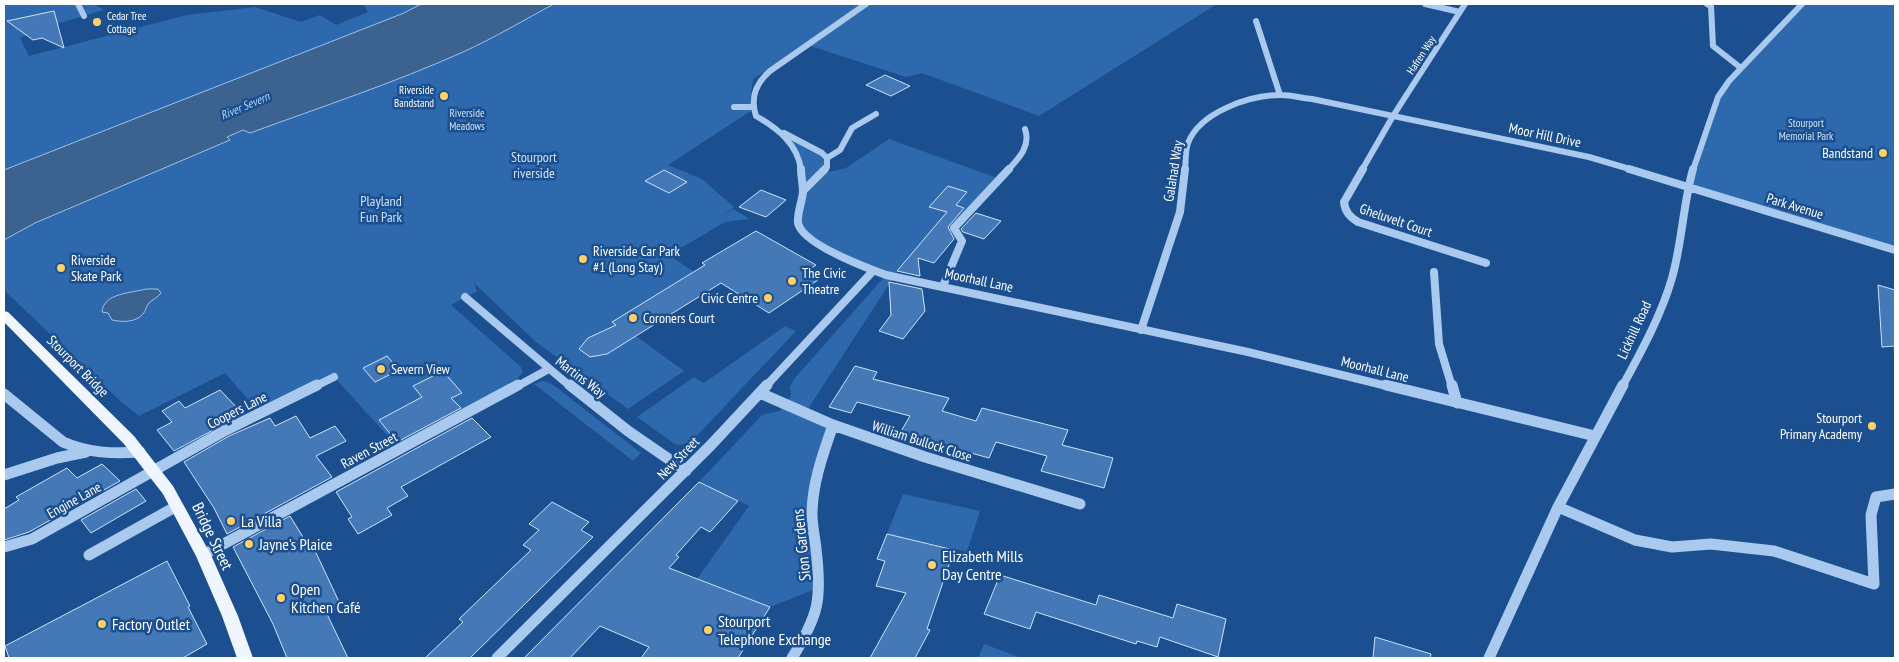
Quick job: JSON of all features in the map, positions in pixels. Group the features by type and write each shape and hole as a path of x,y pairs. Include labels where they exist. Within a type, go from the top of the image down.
{"main road":[{"name":"Stourport Bridge","path":"4,316 129,440"},
{"name":"Bridge Street","path":"129,440 154,470 178,506 203,555 230,616 245,658"}],"street":[{"path":"78,4 84,16"},
{"path":"734,107 753,107 756,87 760,80 866,4"},
{"path":"1425,4 1460,12"},
{"name":"Hafren Way","path":"1393,116 1465,4"},
{"path":"1707,4 1711,6 1712,46 1742,68"},
{"path":"1790,16 1802,4"},
{"name":"Lickhill Road","path":"1489,658 1558,508 1645,344 1672,278 1688,187 1705,131 1718,97 1729,81 1790,16"},
{"path":"1256,21 1280,95"},
{"name":"Galahad Way","path":"1141,330 1180,212 1188,144 1197,128 1206,120 1230,105 1280,95 1312,99 1393,116"},
{"name":"Moorhall Lane","path":"753,107 756,116 778,129 793,148 800,162 803,191 798,221 800,228 822,246 841,258 873,270 1248,352 1595,436"},
{"path":"827,158 836,155 842,149 849,132 853,128 876,114"},
{"name":"Moor Hill Drive","path":"1393,116 1589,157 1688,187"},
{"name":"Gheluvelt Court","path":"1393,116 1344,202 1345,211 1350,218 1358,222 1486,263"},
{"path":"778,129 822,153 827,158 827,167 803,191"},
{"path":"943,286 962,241 954,228 1022,155 1028,138 1025,129"},
{"name":"Park Avenue","path":"1688,187 1895,250"},
{"name":"New Street","path":"497,658 686,470 873,270"},
{"path":"1434,272 1440,344 1457,402"},
{"name":"Martins Way","path":"465,298 548,370 649,447 686,470"},
{"name":"Raven Street","path":"203,555 548,370"},
{"name":"Coopers Lane","path":"154,470 226,430 334,377"},
{"name":"William Bullock Close","path":"760,392 833,425 924,457 1080,504"},
{"path":"4,394 63,442 87,452"},
{"name":"Sion Gardens","path":"792,658 809,631 820,603 821,587 813,525 813,492 833,425"},
{"path":"4,475 57,458 87,452 108,454 140,452"},
{"name":"Engine Lane","path":"4,547 32,539 154,470"},
{"path":"1558,508 1635,540 1672,547 1711,544 1774,551 1874,584 1871,515 1876,496 1895,494"},
{"path":"89,555 178,506"}],"green space":[{"path":"4,4 94,4 104,10 43,28 20,38 29,56 187,15 255,7 301,22 320,15 336,25 368,12 363,4 421,4 404,13 4,170"},
{"name":"Stourport riverside","path":"554,4 1217,4 1039,116 922,73 906,77 807,45 815,39 753,79 750,102 754,109 668,165 702,179 734,207 720,217 733,209 750,219 725,222 669,255 694,272 613,321 619,327 591,337 583,344 581,349 586,355 602,356 636,336 684,371 628,409 536,342 474,283 477,291 451,305 521,367 523,372 517,379 397,446 334,377 260,413 225,373 139,416 118,399 120,398 117,398 4,290 4,240 35,223 230,140 227,137 243,130 250,133 437,63 486,41"},
{"name":"Stourport Memorial Park","path":"1802,4 1895,4 1895,250 1688,187 1718,97"},
{"path":"778,129 827,158 821,174 846,168 889,139 1000,179 947,234 899,269 806,412 833,425 813,492 821,587 770,607 697,579 749,506 699,482 762,415 779,411 791,396 790,387 794,379 886,275 859,266 800,228 800,163"},
{"path":"785,326 796,331 692,441 681,445 675,444 637,417 694,377 704,383"},
{"path":"543,381 552,384 641,453 633,461 534,384"},
{"path":"903,494 980,511 967,552 887,534"},
{"path":"984,644 1021,658 978,658"}],"water":[{"name":"River Severn","path":"421,4 554,4 463,52 411,74 250,133 243,130 227,137 230,140 35,223 4,240 4,170 404,13"},
{"path":"146,289 158,289 161,293 149,303 140,317 124,321 112,320 108,313 102,312 107,301 113,297"}],"building":[{"path":"54,11 64,48 42,38 33,40 7,21"},
{"path":"885,75 910,86 891,96 866,85"},
{"path":"664,170 687,182 669,193 645,181"},
{"path":"948,186 967,192 956,205 964,208 948,227 954,239 934,263 918,258 920,276 897,271 947,212 929,207"},
{"path":"761,190 786,200 766,217 739,207"},
{"path":"976,213 1001,221 984,239 963,232 961,229"},
{"name":"Civic Centre","path":"756,231 816,265 805,273 818,280 769,313 721,283 607,354 590,357 579,349 588,338 616,325 612,322 705,265 702,263"},
{"path":"889,282 922,289 925,311 903,339 879,331 891,315"},
{"path":"1878,285 1895,290 1895,346 1882,347"},
{"name":"Severn View","path":"387,356 399,370 375,382 363,368"},
{"path":"855,366 877,372 873,379 949,398 942,411 976,421 982,408 1068,430 1062,445 1113,458 1104,488 1041,471 1047,456 996,442 989,458 900,433 910,416 857,402 851,413 829,407"},
{"path":"443,371 462,393 451,398 461,408 397,442 379,420 422,397 413,386"},
{"path":"220,390 243,414 174,451 157,430 172,422 162,411 179,401 185,408"},
{"path":"296,416 310,438 335,426 346,441 316,456 332,477 227,534 214,508 184,462 229,436 270,418 275,426"},
{"path":"472,418 491,437 401,487 408,496 387,508 392,515 358,534 348,519 352,517 336,492"},
{"path":"102,464 120,481 29,532 4,540 4,509 19,500 16,497 67,468 77,478"},
{"path":"699,482 738,501 710,532 701,527 676,555 679,557 669,568 770,607 738,658 641,658 649,647 600,626 570,658 524,658"},
{"path":"136,489 146,501 91,533 81,520"},
{"path":"552,502 589,522 581,530 593,537 470,658 425,658 463,622 459,619 531,550 523,545 539,530 529,524"},
{"path":"290,516 306,542 310,540 341,606 327,614 348,658 287,658 273,624 233,547"},
{"path":"887,534 954,550 927,629 930,630 915,658 870,658 906,593 876,586 885,561 877,559"},
{"name":"Factory Outlet","path":"167,561 207,644 183,658 9,658 5,646"},
{"path":"1000,575 1096,605 1099,595 1173,618 1177,604 1226,619 1218,657 1160,637 1157,647 1137,641 1136,644 1036,612 1030,629 984,614"},
{"path":"1375,637 1431,654 1430,658 1373,658"}],"place":[{"name":"Cedar Tree Cottage","path":"97,22"},
{"name":"Riverside Bandstand","path":"444,96"},
{"name":"Bandstand","path":"1883,153"},
{"name":"Riverside Car Park #1 (Long Stay)","path":"583,259"},
{"name":"Riverside Skate Park","path":"61,268"},
{"name":"The Civic Theatre","path":"792,281"},
{"name":"Civic Centre","path":"768,298"},
{"name":"Coroners Court","path":"633,318"},
{"name":"Severn View","path":"381,369"},
{"name":"Stourport Primary Academy","path":"1872,426"},
{"name":"La Villa","path":"231,521"},
{"name":"Jayne's Plaice","path":"249,544"},
{"name":"Elizabeth Mills Day Centre","path":"932,565"},
{"name":"Open Kitchen Café","path":"281,598"},
{"name":"Factory Outlet","path":"102,624"},
{"name":"Stourport Telephone Exchange","path":"708,630"}],"park label":[{"name":"Riverside Meadows","path":"467,119"},
{"name":"Playland Fun Park","path":"381,210"}]}
